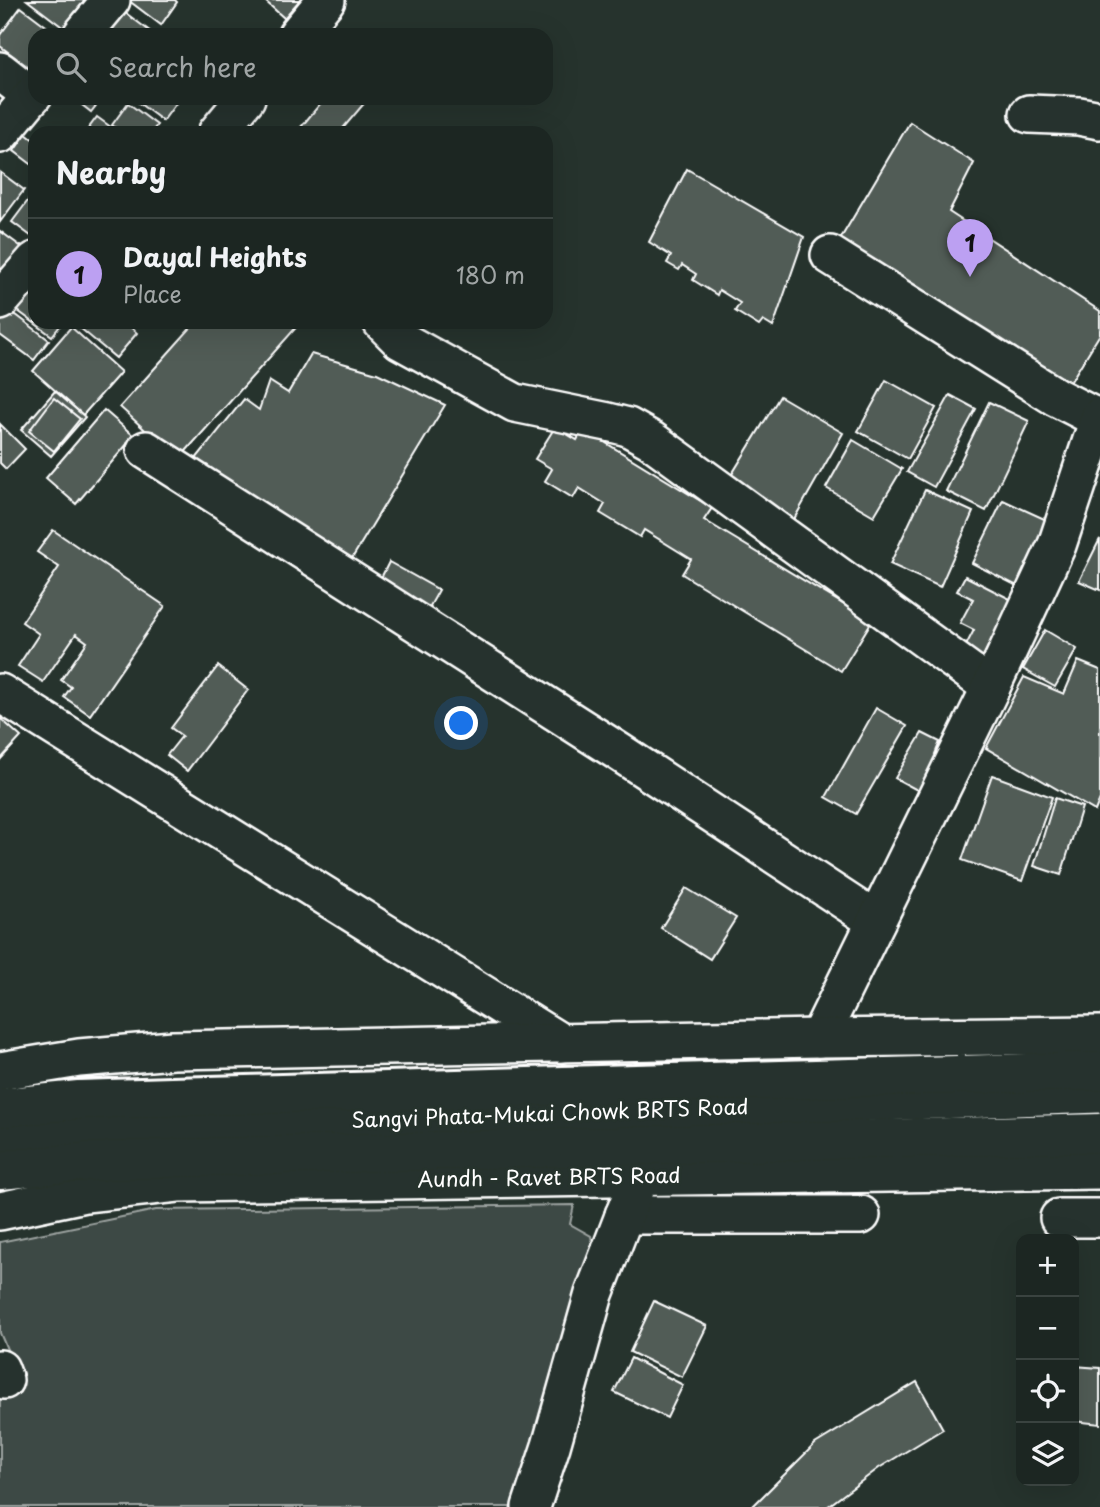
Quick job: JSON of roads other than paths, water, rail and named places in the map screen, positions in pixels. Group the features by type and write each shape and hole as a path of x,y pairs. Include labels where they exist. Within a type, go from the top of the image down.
{"main road":[{"path":"0,1108 79,1100 1100,1071"},
{"path":"0,1170 83,1162 173,1158 1100,1133"}],"street":[{"path":"88,28 111,0"},
{"path":"304,28 326,0"},
{"path":"0,71 28,91"},
{"path":"0,134 28,100"},
{"path":"223,126 240,105"},
{"path":"1029,114 1079,116 1100,120"},
{"path":"818,1038 991,687 1057,545 1099,417 1056,397 830,255"},
{"path":"0,301 28,269"},
{"path":"389,329 400,340 515,403 628,427 651,440 991,687"},
{"path":"146,450 619,752 876,921"},
{"path":"0,693 561,1042"},
{"path":"0,1071 79,1058 173,1050 1100,1035"},
{"name":"Sangvi Phata-Mukai Chowk BRTS Road","path":"0,1139 29,1134 161,1128 1100,1094"},
{"name":"Aundh - Ravet BRTS Road","path":"0,1211 85,1194 178,1183 1100,1170"},
{"path":"531,1507 594,1294 639,1177"},
{"path":"624,1215 861,1215"},
{"path":"1059,1218 1100,1218"}],"place":[{"name":"Dayal Heights","path":"970,277"}]}
